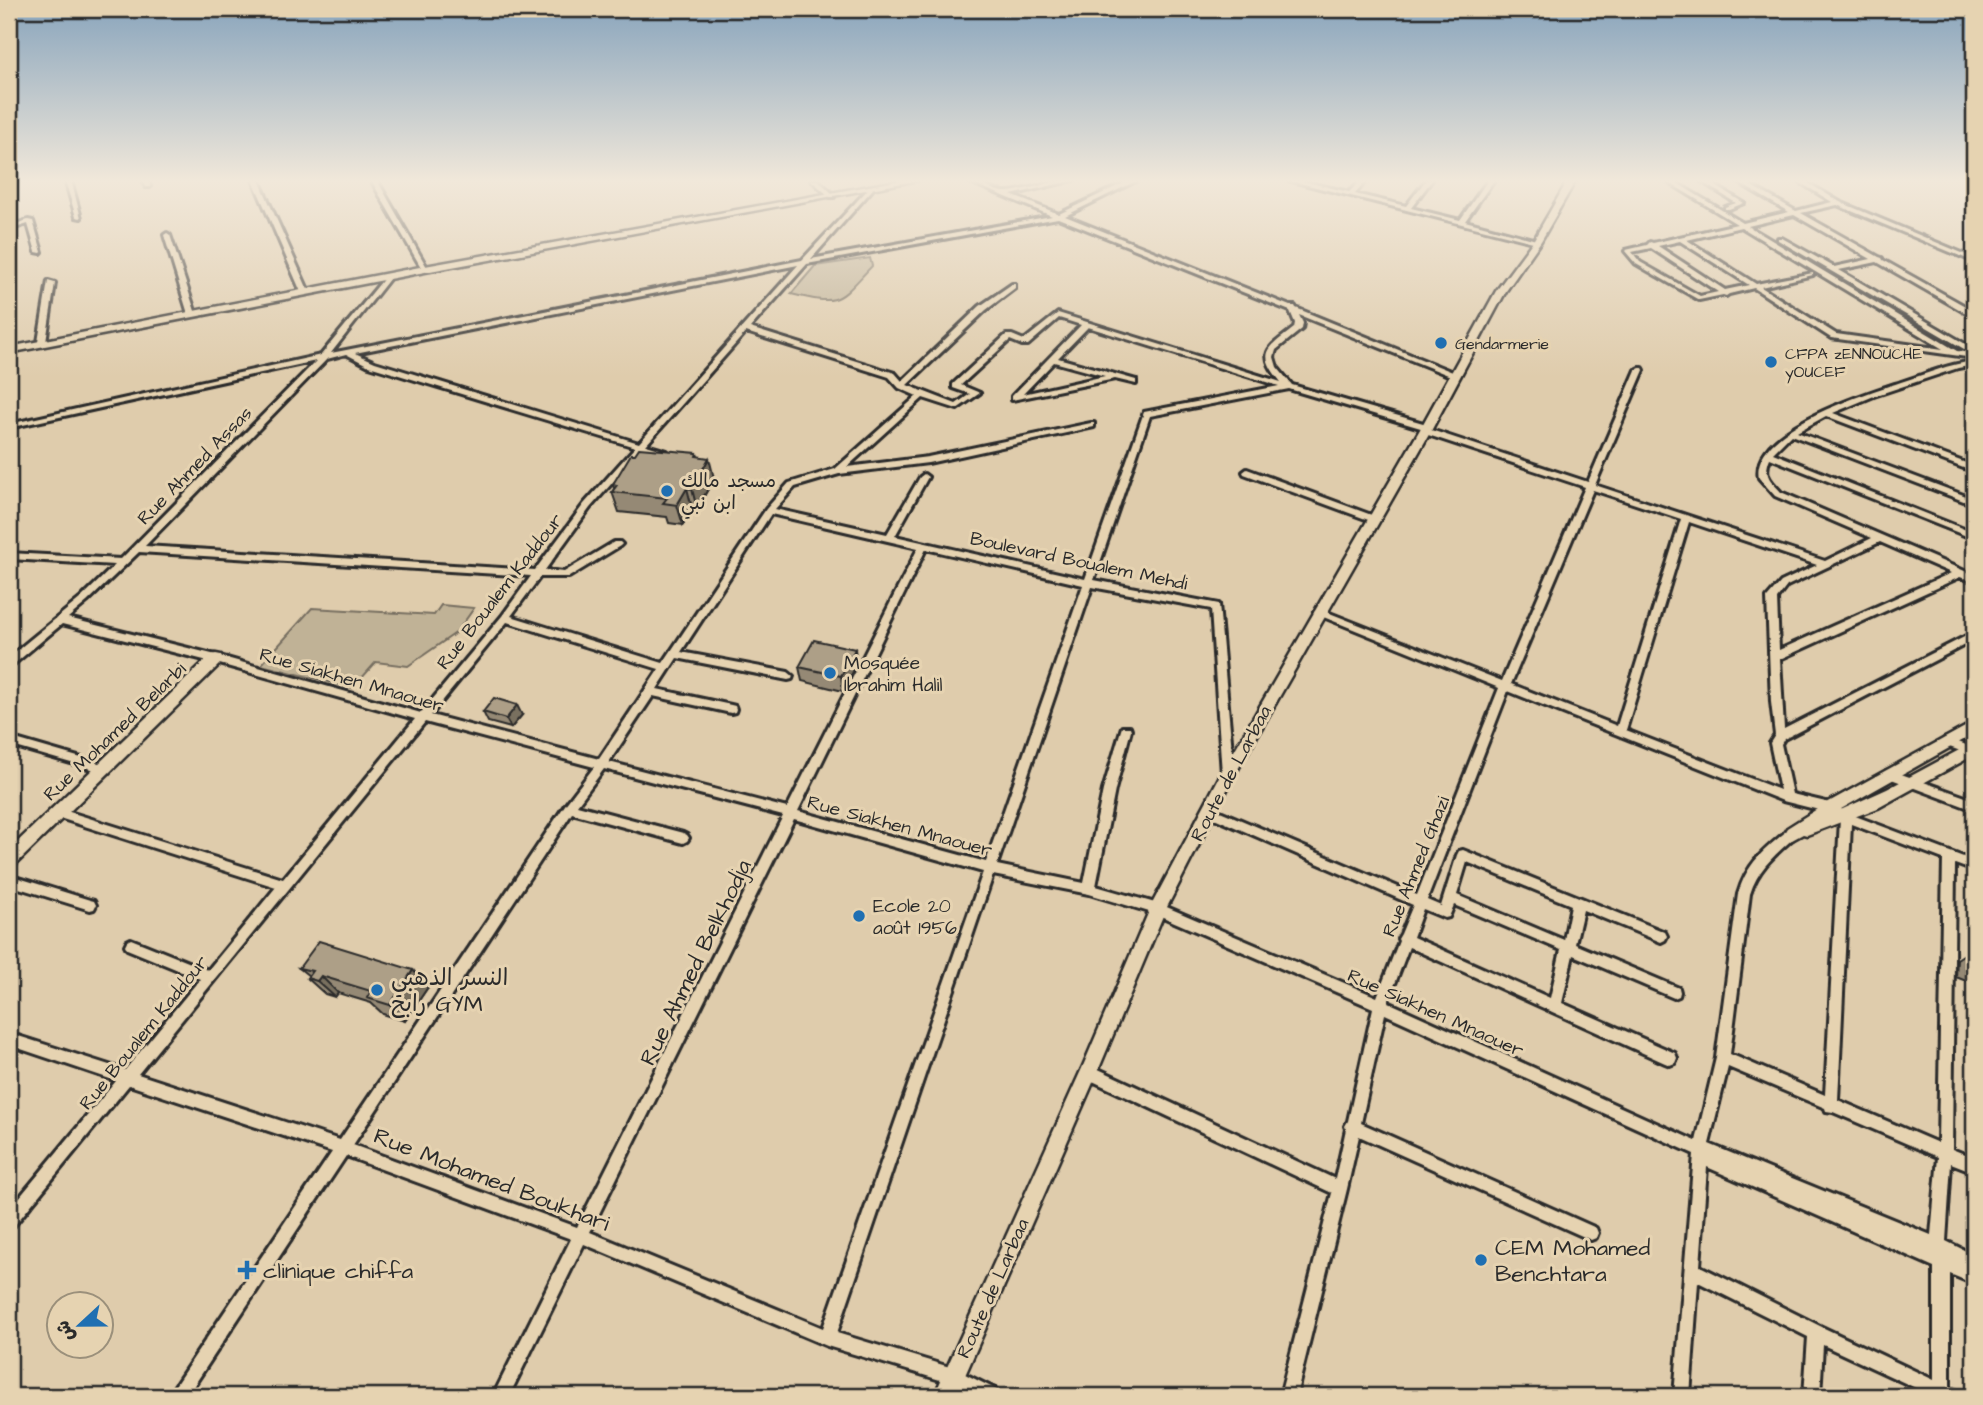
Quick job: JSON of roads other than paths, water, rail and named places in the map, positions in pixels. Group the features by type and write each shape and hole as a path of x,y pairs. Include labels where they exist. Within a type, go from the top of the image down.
{"street":[{"path":"37,246 39,252"},
{"path":"170,246 192,314"},
{"path":"286,246 305,292"},
{"path":"412,246 425,269"},
{"path":"9,350 556,246"},
{"name":"Rue Boualem Kaddour","path":"9,1222 505,618 587,506 820,246"},
{"path":"9,426 347,352 896,246"},
{"path":"1134,246 1456,375"},
{"name":"Route de Larbaa","path":"945,1396 1158,909 1228,774 1319,612 1426,429 1501,291 1534,246"},
{"path":"1643,246 1632,248 1628,254 1694,297 1757,288 1811,274"},
{"path":"1652,246 1726,294"},
{"path":"1692,246 1838,338 1956,354 1974,354"},
{"path":"1777,246 1956,354"},
{"path":"1791,246 1974,354"},
{"path":"1859,246 1974,314"},
{"path":"1940,246 1974,260"},
{"path":"1821,272 1883,259 1974,307"},
{"name":"Rue Ahmed Assas","path":"9,662 60,620 137,549 324,357 388,277"},
{"path":"43,342 51,283"},
{"path":"902,386 983,309 1012,286"},
{"path":"1289,387 1273,367 1270,357 1272,349 1298,329 1299,323 1292,309"},
{"path":"744,329 892,375 902,386 957,407 976,393 956,386 1009,337 1025,343 1058,315 1426,429 1825,564"},
{"path":"1085,325 1015,398 1114,377"},
{"path":"1959,343 1974,339"},
{"path":"347,352 372,364 676,457"},
{"path":"1054,359 1133,382"},
{"path":"1974,363 1961,365 1826,413 1790,432 1768,454 1762,469 1763,479 1778,494 1974,579"},
{"path":"1961,365 1974,372"},
{"name":"Rue Ahmed Ghazi","path":"1288,1396 1340,1189 1380,1005 1504,688 1640,370"},
{"path":"827,1338 1147,414 1289,387"},
{"path":"838,471 922,395"},
{"path":"1826,413 1974,469"},
{"path":"178,1396 769,511 792,485 838,471 928,460 1091,425"},
{"path":"1790,432 1974,502"},
{"path":"1768,454 1974,536"},
{"path":"1247,472 1374,519"},
{"path":"889,538 924,477"},
{"name":"Boulevard Boualem Mehdi","path":"769,511 1090,583 1216,606 1228,774"},
{"path":"1620,733 1686,517"},
{"path":"1780,736 1774,700 1776,656 1772,598 1784,584 1879,539"},
{"path":"137,549 566,575 617,544"},
{"name":"Rue Ahmed Belkhodja","path":"501,1396 924,545"},
{"path":"9,555 124,562"},
{"path":"1776,656 1959,573"},
{"path":"1319,612 1504,688 1787,798 1830,808 1846,817 1974,866"},
{"path":"505,618 665,667"},
{"name":"Rue Siakhen Mnaouer","path":"60,620 216,659 421,717 991,869 1089,889 1158,909 1380,1005 1702,1152 1939,1254"},
{"path":"1787,798 1775,743 1780,736 1974,636"},
{"path":"674,654 788,676"},
{"name":"Rue Mohamed Belarbi","path":"9,860 216,659"},
{"path":"650,691 731,709"},
{"path":"1682,1396 1702,1152 1723,1058 1748,876 1756,863 1792,833 1830,808 1974,727"},
{"path":"1089,889 1109,790 1126,730"},
{"path":"9,741 102,768"},
{"path":"1948,742 1973,750"},
{"path":"1792,833 1846,817 1973,750"},
{"path":"1890,774 1974,805"},
{"path":"569,808 683,838"},
{"path":"1209,811 1445,913 1463,855 1661,936"},
{"path":"57,813 285,885"},
{"path":"1831,1106 1846,817"},
{"path":"1691,1270 1945,1395 1939,1254 1945,1152 1949,857"},
{"path":"9,880 90,905"},
{"path":"1451,898 1674,992"},
{"path":"1555,1005 1578,903"},
{"path":"1404,939 1670,1058"},
{"path":"131,945 210,977"},
{"name":"Rue Mohamed Boukhari","path":"9,1039 343,1148 582,1236 827,1338 953,1376 991,1396"},
{"path":"1723,1058 1974,1165"},
{"path":"1089,1072 1340,1189"},
{"path":"1352,1126 1591,1233"},
{"path":"1939,1254 1974,1263"},
{"path":"1939,1254 1974,1277"},
{"path":"1812,1396 1816,1333"}],"place":[{"name":"Gendarmerie","path":"1441,343"},
{"name":"CFPA zENNOUCHE yOUCEF","path":"1771,362"},
{"name":"مسجد مالك ابن نبي","path":"667,491"},
{"name":"Mosquée Ibrahim Halil","path":"830,673"},
{"name":"Ecole 20 août 1956","path":"859,916"},
{"name":"النسر الذهبي رابح GYM","path":"377,990"},
{"name":"CEM Mohamed Benchtara","path":"1481,1260"},
{"name":"clinique chiffa","path":"247,1270"}]}
